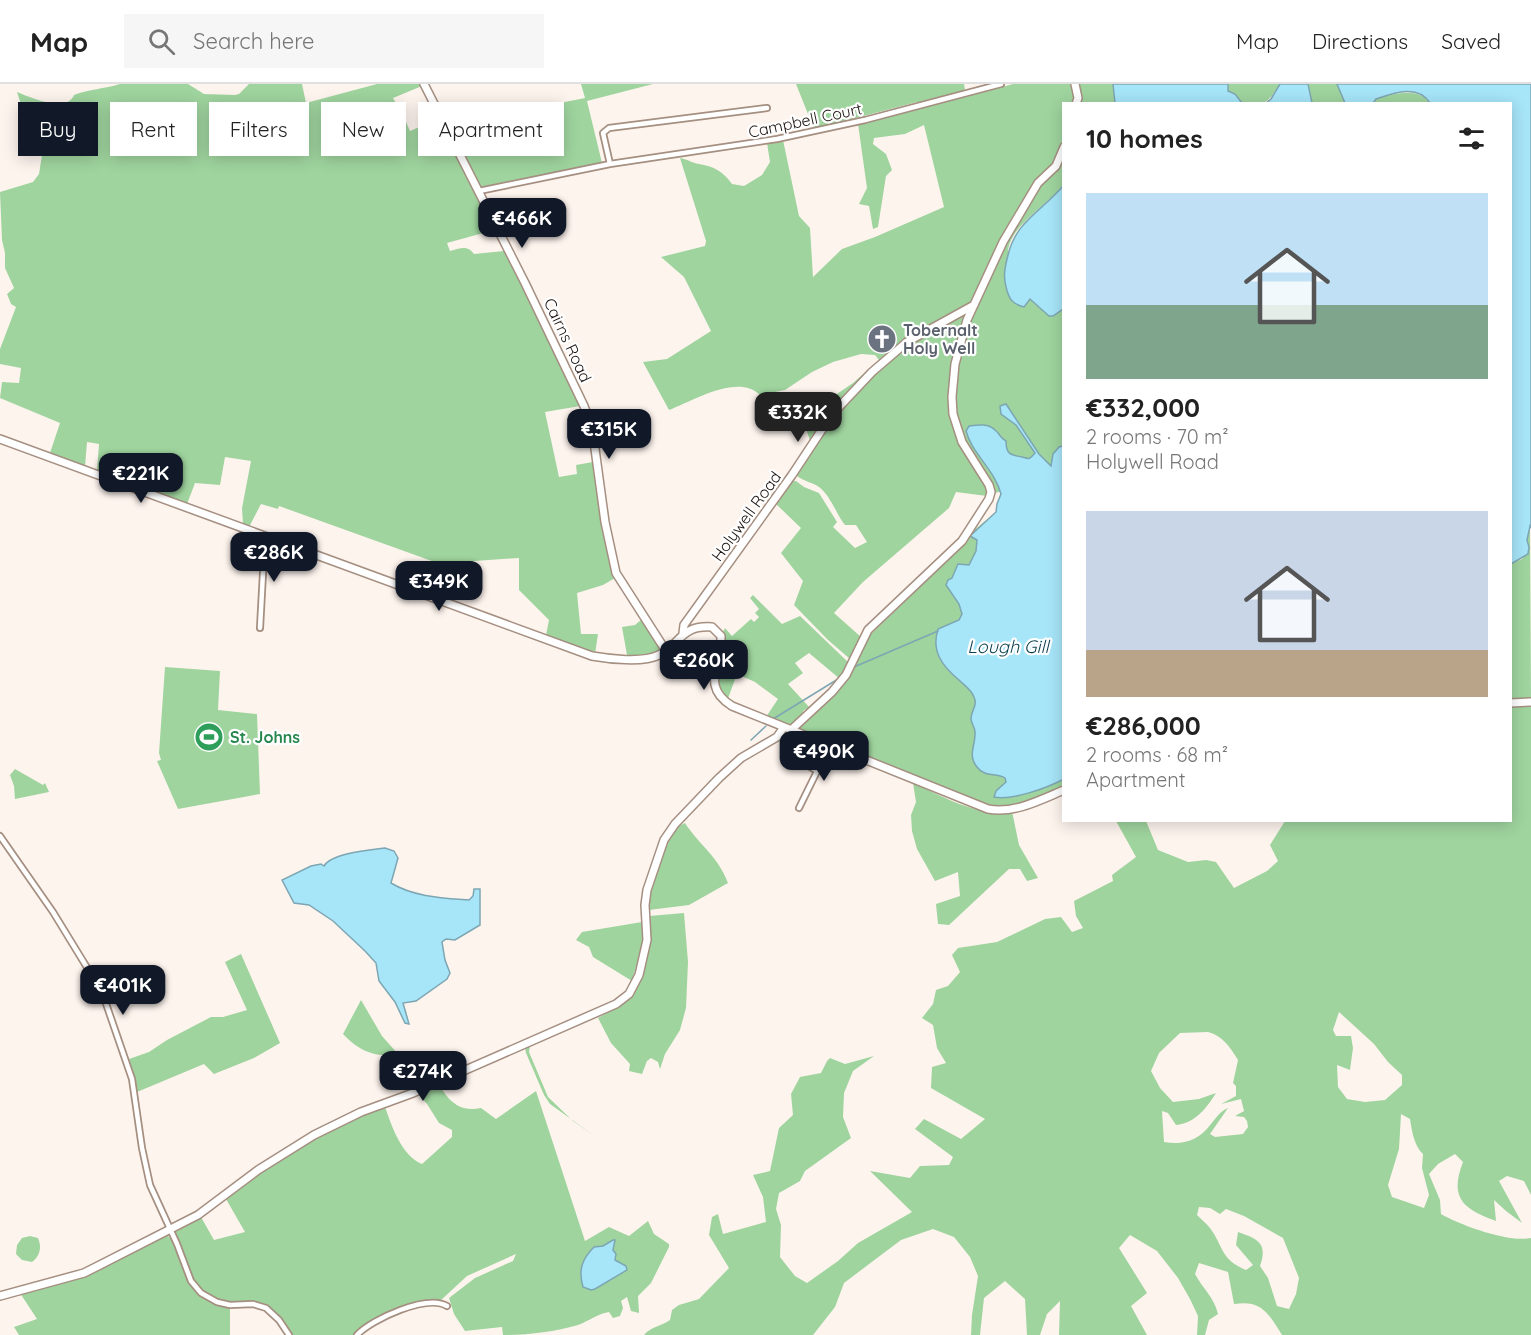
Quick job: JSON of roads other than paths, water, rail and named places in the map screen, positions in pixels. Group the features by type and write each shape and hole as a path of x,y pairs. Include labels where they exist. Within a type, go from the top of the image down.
{"street":[{"name":"Cairns Road","path":"424,84 525,283 592,427 616,573 666,651"},
{"name":"Campbell Court","path":"478,192 610,164 777,139 866,120 1001,84"},
{"path":"1075,84 1076,102"},
{"name":"Campbell Court","path":"610,164 603,133 609,128 767,108"},
{"path":"0,1296 84,1273 198,1215 258,1170 314,1135 361,1112 412,1094 607,1009 629,994 639,975 646,951 647,890 664,840 675,824 741,758 777,737 832,692 846,675 868,630 962,541 989,499 991,492 989,485 962,442 953,414 955,364 967,320 1019,213 1038,183 1056,165 1062,152"},
{"name":"Holywell Road","path":"684,633 684,625 829,419 892,353 907,342 974,305"},
{"path":"0,439 592,656 618,659 657,656 666,651 684,633 702,626 712,627 721,636 715,674 717,694 732,706 977,805 998,811 1032,804 1062,791"},
{"path":"260,628 265,536"},
{"path":"1512,703 1531,702"},
{"path":"799,808 830,745"},
{"path":"787,752 817,771"},
{"path":"0,836 52,912 102,992 132,1079 150,1185 186,1272 195,1288 212,1299 230,1305 254,1304 266,1308 279,1320 289,1335"},
{"path":"357,1335 367,1326 412,1305 431,1302 447,1306"}],"water":[{"path":"1113,84 1228,84 1228,91 1235,94 1241,102 1115,102"},
{"path":"1280,84 1308,84 1312,102 1267,102"},
{"path":"1337,84 1531,84 1531,528 1530,526 1527,540 1528,554 1512,563 1512,102 1429,102 1419,94 1405,92 1390,94 1374,102 1345,102"},
{"path":"1062,187 1062,310 1049,316 1030,299 1024,307 1012,300 1006,287 1005,271 1008,255 1017,233"},
{"name":"Lough Gill","path":"1006,404 1039,454 1051,466 1053,454 1062,446 1062,780 1029,793 1001,798 994,797 996,791 1006,782 1005,778 983,773 974,763 972,754 975,732 971,719 975,703 974,697 970,690 943,664 936,644 938,629 959,620 962,614 959,604 946,585 948,580 952,578 958,564 969,565 976,551 977,540 970,536 996,512 1001,494 994,477 973,447 966,431 969,426 989,426 1006,441 1007,449 1012,454 1030,458 1035,453 1016,425 1001,414 1000,406"},
{"path":"385,848 394,851 398,858 391,883 400,888 429,896 469,900 473,896 474,889 480,889 480,925 455,940 446,939 442,942 450,973 447,979 416,1001 403,1003 409,1024 405,1023 395,1002 379,981 376,963 333,921 309,905 294,903 282,880 311,866 321,864 324,866 343,855"},
{"path":"615,1240 613,1250 616,1254 615,1260 626,1266 627,1270 595,1289 583,1287 581,1270 587,1256 594,1247 603,1246"}],"waterway":[{"path":"854,667 938,631"},
{"path":"773,719 838,679"},
{"path":"751,740 766,726"}],"place":[{"name":"Tobernalt Holy Well","path":"882,339"},
{"name":"St. Johns","path":"209,737"}]}
